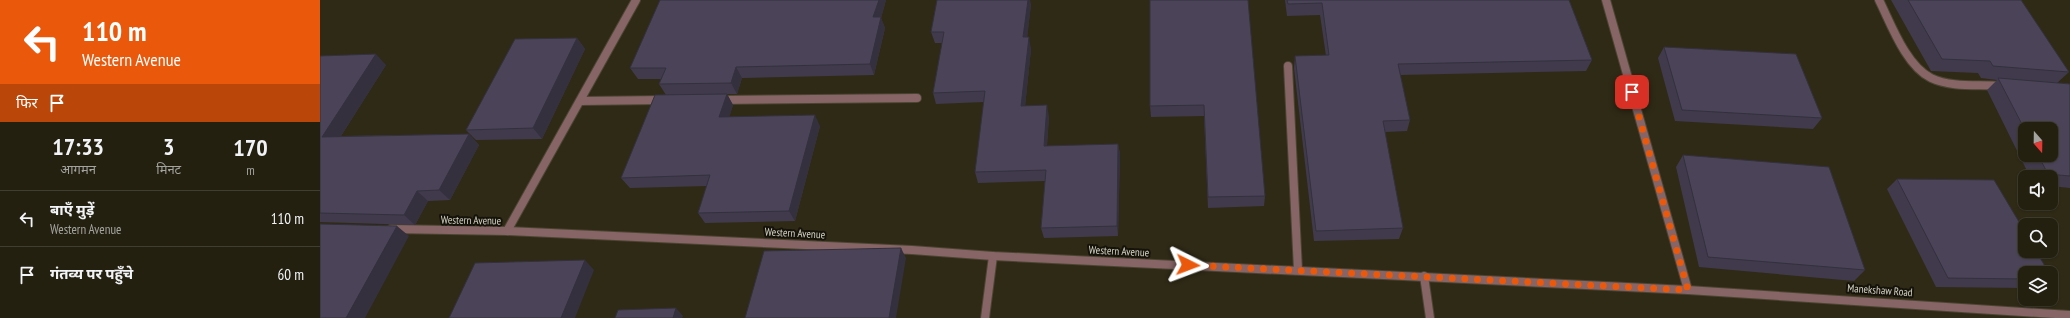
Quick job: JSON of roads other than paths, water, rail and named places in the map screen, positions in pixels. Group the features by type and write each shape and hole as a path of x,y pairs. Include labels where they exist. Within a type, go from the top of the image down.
{"street":[{"path":"507,231 636,0"},
{"path":"1606,0 1688,290"},
{"path":"1879,0 1912,62 1925,74 1943,81 2006,86"},
{"path":"1288,66 1298,270"},
{"path":"714,100 917,98"},
{"path":"580,101 674,100"},
{"name":"Western Avenue","path":"382,229 507,231 904,249 993,256 1688,290"},
{"path":"984,318 993,256"},
{"path":"1424,276 1430,318"},
{"name":"Manekshaw Road","path":"1688,290 2070,315"}]}
